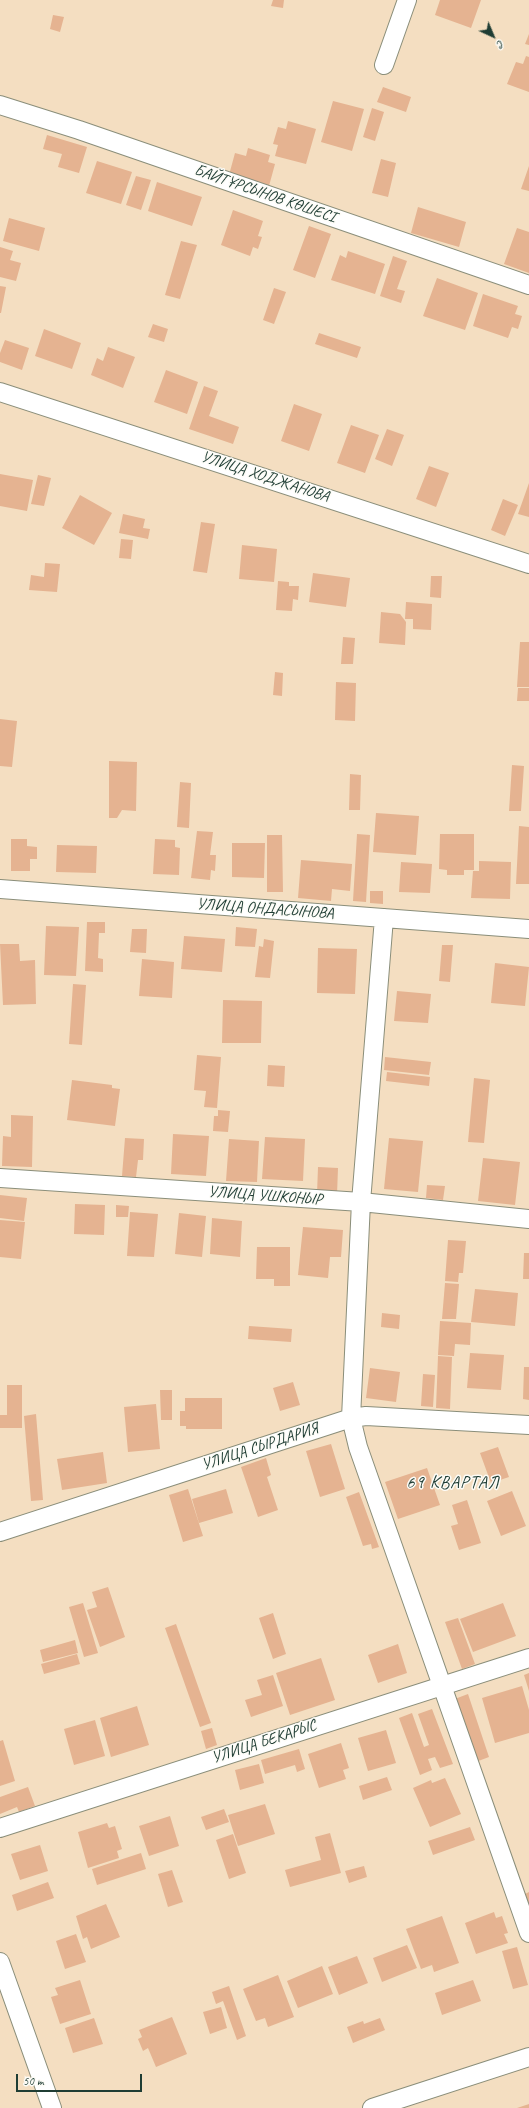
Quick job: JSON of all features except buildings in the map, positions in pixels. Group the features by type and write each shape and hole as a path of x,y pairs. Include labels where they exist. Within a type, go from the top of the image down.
{"street":[{"path":"384,66 407,0"},
{"name":"БАЙТҰРСЫНОВ КӨШЕСІ","path":"0,105 79,130 529,285"},
{"name":"УЛИЦА ХОДЖАНОВА","path":"0,392 529,564"},
{"name":"УЛИЦА ОНДАСЫНОВА","path":"0,889 529,929"},
{"path":"384,918 361,1202 351,1418 358,1447 440,1686 529,1933"},
{"name":"УЛИЦА УШКОНЫР","path":"0,1178 361,1202 529,1219"},
{"name":"УЛИЦА СЫРДАРИЯ","path":"0,1532 351,1418 366,1416 529,1425"},
{"name":"УЛИЦА БЕКАРЫС","path":"0,1828 529,1658"},
{"path":"0,1962 52,2108"},
{"path":"372,2108 529,2057"}],"district":[{"name":"69 КВАРТАЛ","path":"453,1483"}]}
